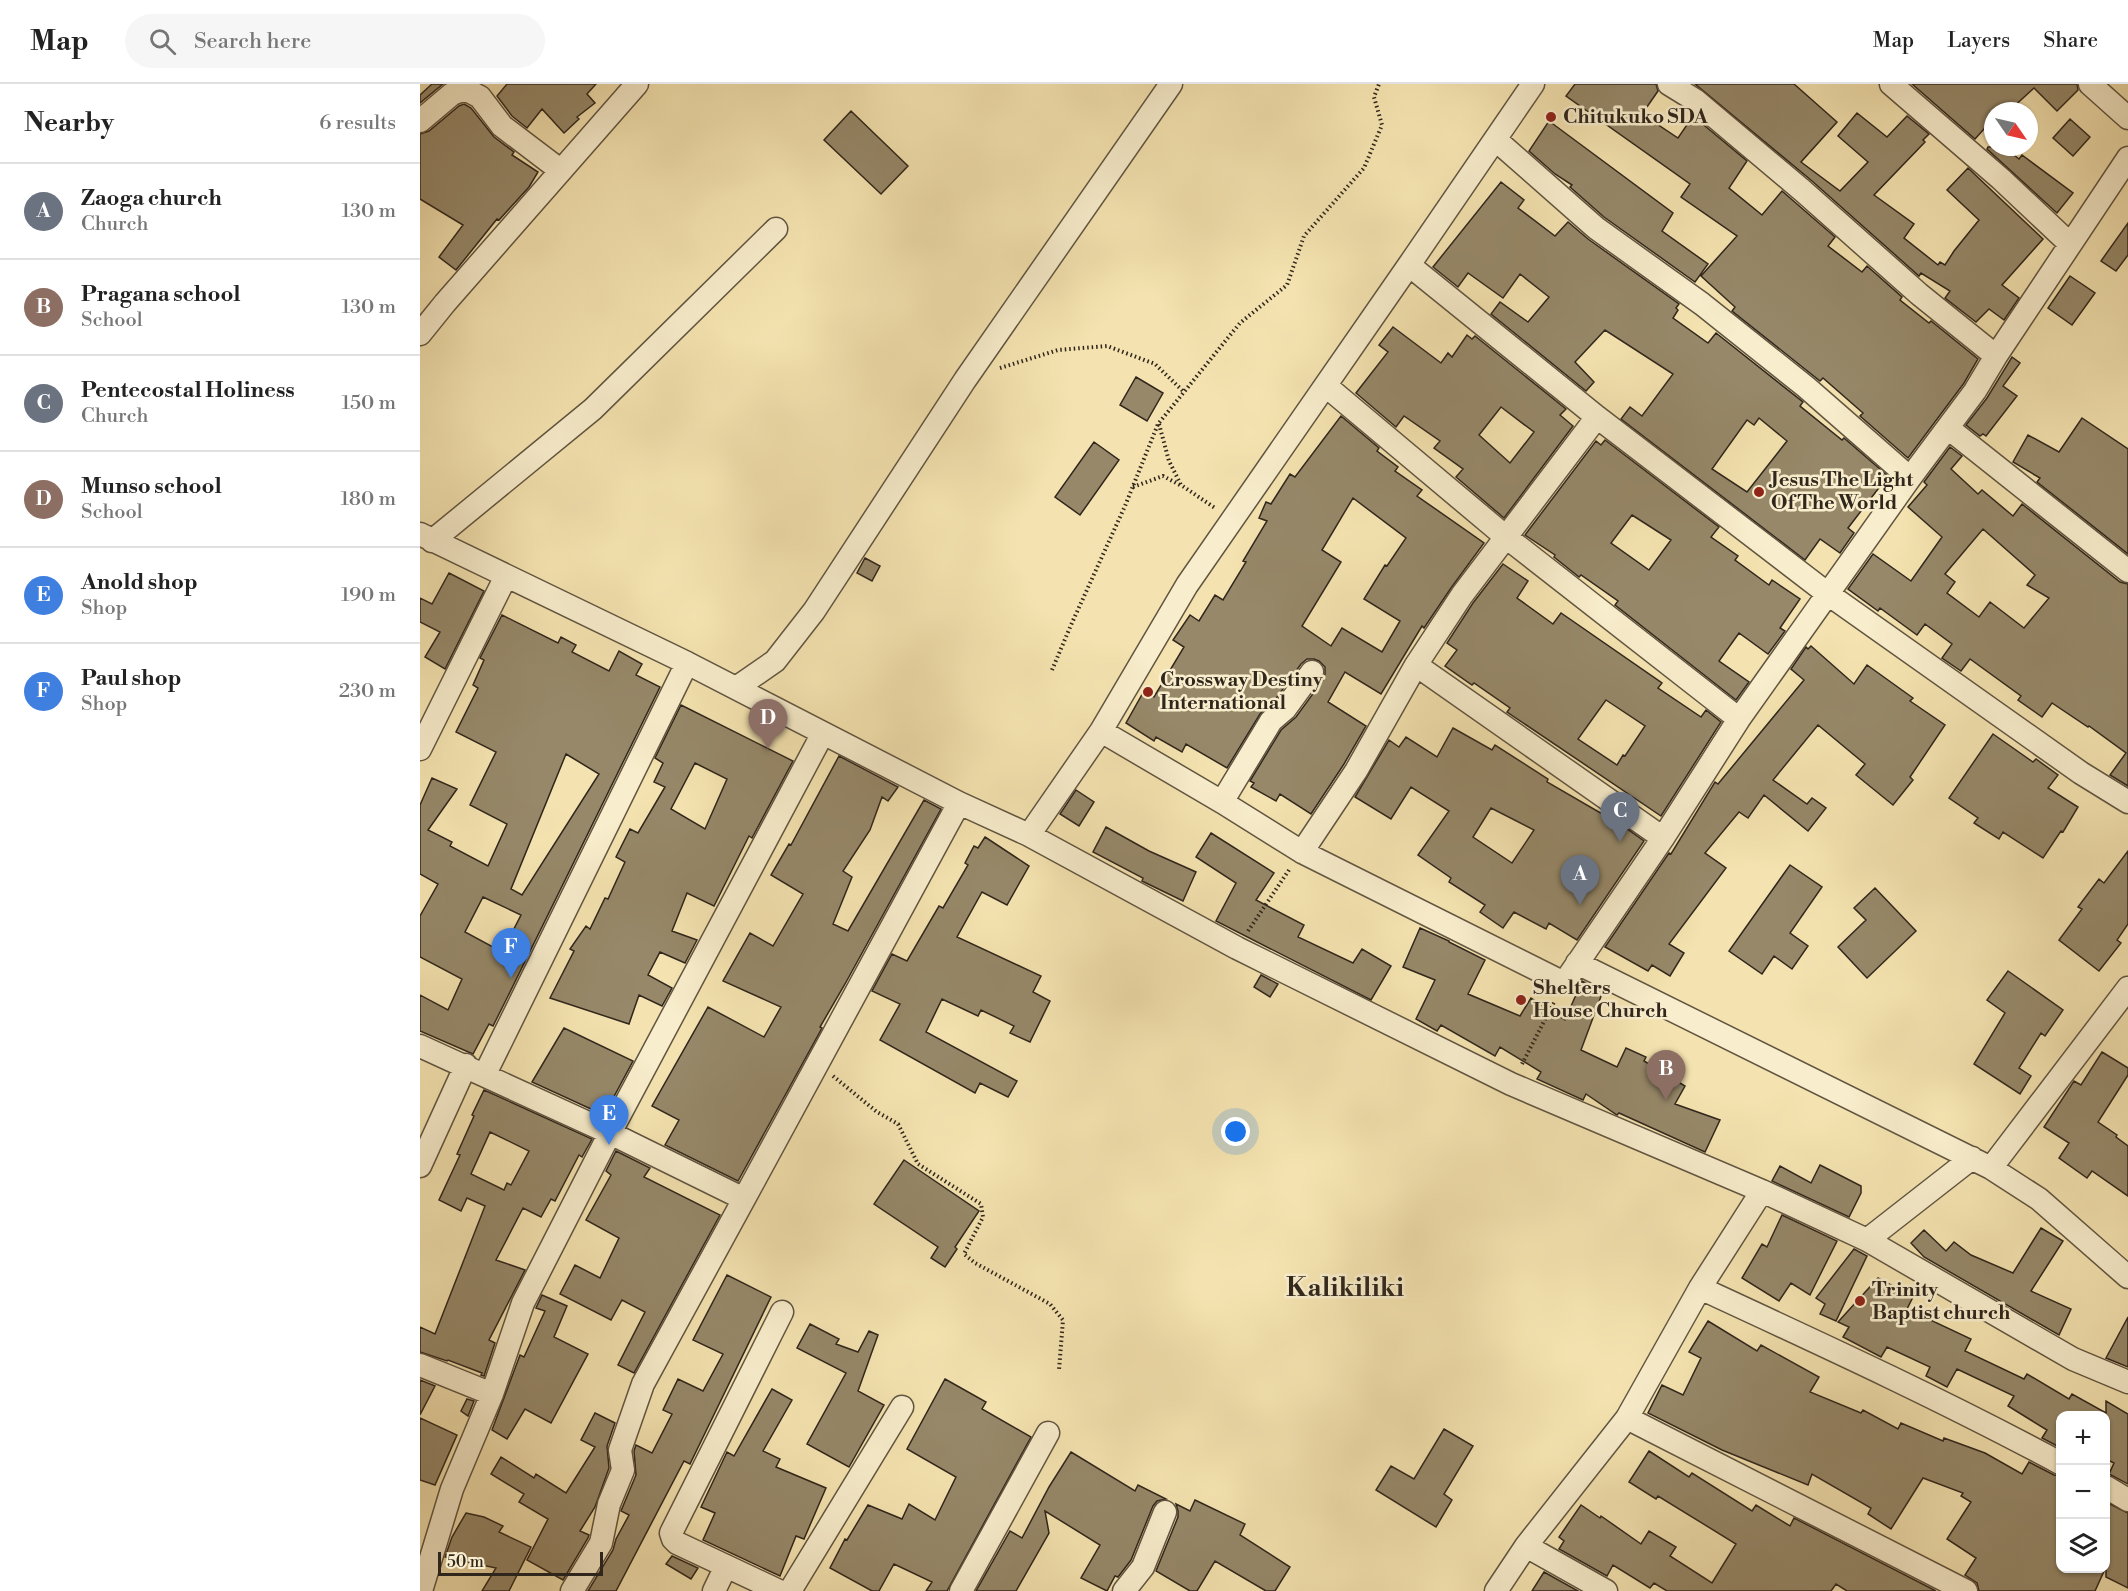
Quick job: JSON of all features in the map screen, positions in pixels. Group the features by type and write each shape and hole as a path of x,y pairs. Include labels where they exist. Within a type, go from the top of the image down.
{"street":[{"path":"420,334 637,84"},
{"path":"736,688 775,661 814,611 965,380 1171,84"},
{"path":"1029,835 1101,731 1187,585 1533,84"},
{"path":"1669,84 1695,100 1794,183 1919,294 1996,356"},
{"path":"1891,84 2001,179 2070,244"},
{"path":"2090,84 2128,118"},
{"path":"420,120 452,94 465,89 480,97 502,126 560,170"},
{"path":"1496,140 1596,228 1702,304 1806,387 1910,478"},
{"path":"1101,731 1302,852 1564,983 1663,838 1739,719 1910,478 1975,391 2128,158"},
{"path":"776,229 593,409 426,538 687,663 959,803 1029,835 1237,948 1511,1084 1762,1191 1867,1240 2073,1359 2128,1382"},
{"path":"1409,265 1597,417 1828,594 2081,773 2128,802"},
{"path":"1326,386 1506,537 1739,719"},
{"path":"1302,852 1356,771 1416,665 1462,595 1597,417"},
{"path":"1948,428 2128,571"},
{"path":"420,749 507,576"},
{"path":"420,1166 475,1070 687,663"},
{"path":"1416,665 1663,838"},
{"path":"1222,802 1271,721 1285,709 1312,672"},
{"path":"421,1591 452,1489 492,1394 523,1303 610,1133 823,733"},
{"path":"572,1591 601,1543 609,1504 623,1470 620,1450 643,1384 959,803"},
{"path":"1577,963 1982,1163 2039,1199 2128,1277"},
{"path":"1867,1240 1982,1163 2128,990"},
{"path":"420,1046 610,1133 744,1199"},
{"path":"1496,1591 1526,1546 1627,1418 1700,1288 1762,1191"},
{"path":"1700,1288 1873,1369 2056,1460"},
{"path":"779,1591 677,1543 671,1533 782,1312"},
{"path":"420,1365 492,1394"},
{"path":"790,1591 902,1407"},
{"path":"1627,1418 1966,1591"},
{"path":"961,1591 1048,1432"},
{"path":"2110,1490 2128,1500"},
{"path":"1124,1591 1143,1568 1165,1512"},
{"path":"1526,1546 1606,1591"},
{"path":"714,1591 726,1566"}],"path":[{"path":"1052,670 1158,423 1240,323 1287,285 1304,236 1364,168 1382,124 1374,97 1379,84"},
{"path":"965,380 1058,350 1107,346 1155,364 1184,392"},
{"path":"1158,423 1169,462 1181,485"},
{"path":"1132,487 1163,476 1181,485 1233,520"},
{"path":"1237,948 1282,878 1302,852"},
{"path":"1511,1084 1564,983"},
{"path":"818,1064 877,1112 898,1124 918,1164 981,1204 983,1217 964,1254 975,1263 1050,1304 1063,1320 1059,1370"}],"building":[{"path":"432,84 443,84 420,103 420,95"},
{"path":"507,84 596,84 587,94 595,103 577,117 579,119 564,133 542,109 527,128 512,116 497,96"},
{"path":"1575,84 1656,84 1658,91 1642,114 1678,138 1693,116 1747,161 1729,188 1762,215 1782,191 1835,237 1828,246 1862,272 1867,266 1902,297 1900,300 1929,323 1931,321 1978,359 1964,383 1908,458 1860,416 1863,413 1823,378 1820,381 1732,311 1735,307 1701,276 1737,236 1681,197 1690,184 1566,96"},
{"path":"1695,84 1794,84 1837,122 1801,162 1840,191 1868,162 1838,136 1857,113 1887,137 1907,116 1929,134 1923,140 1925,142 1874,195 1914,224 1904,238 1938,265 1940,262 1945,265 1979,220 1947,190 1968,168 2043,239 2002,285 2019,298 2004,320 1989,309 1976,322 1945,298 1950,291 1921,273 1919,276 1812,181"},
{"path":"1912,84 2077,84 2078,90 2057,111 2034,88 2019,102 1984,102 1984,129 1975,139"},
{"path":"464,104 471,108 494,137 514,152 512,155 538,172 529,187 499,220 497,219 456,270 439,257 463,225 420,199 420,134 429,131"},
{"path":"851,111 908,166 881,194 824,140"},
{"path":"2070,119 2090,137 2073,156 2053,138"},
{"path":"1549,121 1673,213 1662,231 1708,264 1695,282 1604,217 1570,187 1572,185 1555,174 1529,151"},
{"path":"1995,156 2015,156 2019,159 2023,156 2073,193 2057,213"},
{"path":"1501,182 1524,200 1518,208 1555,236 1568,222 1679,304 1673,318 1708,343 1716,333 1803,402 1800,406 1842,440 1844,438 1888,476 1848,528 1854,533 1840,553 1820,539 1805,560 1621,419 1630,407 1642,416 1673,374 1605,330 1575,362 1594,382 1586,391 1491,314 1500,302 1528,322 1549,297 1520,274 1503,298 1468,273 1458,287 1433,267","holes":["1759,418 1787,441 1747,492 1712,469 1747,420 1754,425"]},
{"path":"2128,223 2128,255 2116,271 2101,261"},
{"path":"2070,276 2095,293 2072,325 2048,308"},
{"path":"1393,327 1441,363 1448,353 1452,357 1467,335 1472,339 1475,336 1566,409 1560,415 1573,426 1504,518 1456,477 1463,469 1434,448 1440,441 1404,416 1396,427 1356,393 1388,352 1379,345","holes":["1501,407 1534,432 1510,463 1479,435"]},
{"path":"2012,357 2020,363 2003,386 2017,396 1986,436 1983,434 1980,436 1966,425 1987,398"},
{"path":"1136,377 1163,393 1147,421 1120,405"},
{"path":"1341,416 1379,448 1377,451 1398,467 1395,471 1422,490 1417,496 1484,543 1424,628 1422,626 1381,694 1345,672 1328,702 1366,726 1311,814 1280,794 1276,801 1251,787 1254,783 1250,781 1281,730 1296,717 1323,680 1325,667 1319,661 1307,659 1301,664 1275,700 1260,714 1227,768 1186,744 1182,752 1156,737 1154,741 1126,723 1144,691 1154,697 1184,647 1173,640 1190,615 1199,621 1215,595 1223,600 1267,521 1259,518 1266,502 1271,504 1290,474 1295,477","holes":["1353,498 1406,538 1387,566 1385,565 1364,599 1400,621 1382,652 1342,628 1331,646 1302,626 1341,562 1322,550"]},
{"path":"2082,418 2128,449 2128,554 2037,482 2040,478 2013,462 2028,435 2059,452"},
{"path":"1605,440 1719,527 1711,537 1738,556 1735,560 1769,585 1772,580 1800,599 1780,628 1785,631 1768,654 1739,633 1719,661 1749,682 1736,700 1615,605 1618,601 1581,575 1579,577 1554,557 1555,555 1525,535 1596,441 1601,445","holes":["1632,515 1671,540 1649,570 1611,543"]},
{"path":"1094,442 1119,460 1080,515 1055,497"},
{"path":"1950,447 1962,456 1951,469 1978,494 1982,490 2013,516 2022,504 2120,582 2128,584 2128,786 2110,775 2126,753 2089,726 2052,703 2042,717 2018,700 2021,696 1970,659 1961,671 1942,658 1952,644 1925,624 1917,635 1880,608 1878,611 1848,589 1873,554 1911,581 1942,537 1908,507 1927,485 1924,482","holes":["1983,529 2035,575 2027,585 2049,598 2024,628 1990,602 1979,617 1947,593 1955,582 1945,574"]},
{"path":"865,558 880,566 872,581 857,573"},
{"path":"1503,564 1528,581 1517,598 1553,624 1561,613 1662,683 1658,688 1701,717 1706,710 1721,722 1661,816 1507,712 1510,708 1474,683 1472,685 1445,666 1457,650 1447,643 1473,603","holes":["1606,700 1645,726 1617,765 1578,739"]},
{"path":"449,573 484,591 445,669 425,657 440,632 420,622 420,598 432,604"},
{"path":"502,615 558,643 561,637 576,645 572,652 609,671 619,651 642,664 636,675 660,687 493,1026 489,1024 473,1054 420,1031 420,995 448,1010 462,979 420,957 420,916 438,884 420,874 420,805 432,778 457,789 428,830 452,842 450,846 488,866 507,824 470,805 496,752 456,732 478,688 473,685 484,660 480,658","holes":["566,754 599,774 522,895 511,889","483,897 521,915 502,952 465,932"]},
{"path":"1811,646 1854,684 1867,665 1913,698 1910,701 1945,725 1910,777 1913,780 1893,805 1856,775 1865,764 1818,725 1773,780 1807,804 1812,798 1826,808 1808,831 1764,795 1748,818 1739,812 1705,853 1726,868 1669,944 1684,953 1670,976 1652,965 1648,971 1605,947 1669,853 1671,854 1715,782 1718,784 1804,680 1791,669 1806,647 1808,649"},
{"path":"681,705 793,761 752,838 749,836 714,906 687,893 672,931 697,940 685,963 660,952 648,975 672,988 662,1006 639,995 629,1024 550,998 574,951 570,949 586,926 590,929 605,898 608,899 625,862 616,857 630,829 638,833 665,787 654,782 663,763 655,758","holes":["695,763 727,779 705,829 671,809"]},
{"path":"1453,728 1492,750 1495,745 1548,779 1547,782 1623,826 1644,841 1577,940 1549,923 1546,929 1514,912 1503,928 1480,912 1485,905 1449,882 1451,878 1418,855 1449,811 1411,787 1391,819 1355,797 1389,740 1399,747 1406,737 1437,757","holes":["1491,808 1534,830 1512,863 1473,837"]},
{"path":"1993,734 2033,762 2036,759 2058,775 2048,788 2078,807 2043,858 2003,832 1999,839 1974,823 1978,818 1949,798"},
{"path":"839,756 898,787 888,801 882,797 870,830 843,871 852,877 833,924 848,931 924,800 941,809 738,1181 665,1145 679,1120 652,1106 708,1007 764,1037 781,1007 723,981 750,933 773,946 803,894 771,875 789,844 791,845"},
{"path":"1076,790 1094,802 1079,826 1060,814"},
{"path":"1106,827 1149,851 1196,872 1183,901 1142,881 1143,878 1093,852"},
{"path":"1211,833 1274,873 1256,900 1304,925 1298,937 1353,963 1362,949 1391,966 1371,1000 1216,921 1236,883 1196,857"},
{"path":"985,837 1029,866 1007,905 982,892 957,937 1041,976 1033,992 1050,1001 1030,1042 1010,1033 1014,1026 981,1010 978,1016 942,999 926,1032 1017,1081 1008,1097 980,1083 975,1093 880,1040 900,1004 872,991 892,954 907,961 939,906 943,908 968,865 965,863 974,846 978,848"},
{"path":"2128,851 2128,924 2117,940 2121,943 2099,971 2059,940 2082,909 2078,907 2099,879 2104,883"},
{"path":"1790,865 1822,887 1790,933 1808,946 1792,969 1774,956 1762,974 1729,951"},
{"path":"1875,888 1916,931 1867,978 1838,947 1866,920 1854,908"},
{"path":"1420,928 1485,960 1468,994 1520,1016 1531,998 1565,1020 1582,981 1603,991 1581,1050 1617,1067 1626,1048 1646,1057 1644,1061 1685,1086 1675,1104 1720,1120 1705,1152 1619,1113 1617,1115 1586,1094 1583,1100 1537,1079 1541,1072 1500,1047 1495,1056 1441,1025 1437,1031 1416,1019 1435,980 1403,967"},
{"path":"2008,971 2063,1010 2045,1036 2041,1033 2019,1068 2031,1076 2020,1094 1974,1064 2005,1013 1987,1000"},
{"path":"1261,975 1278,984 1270,997 1254,987"},
{"path":"564,1028 633,1061 604,1115 532,1082"},
{"path":"2102,1052 2128,1068 2128,1075 2098,1122 2128,1146 2128,1196 2092,1171 2087,1178 2059,1158 2069,1143 2044,1127 2074,1081 2081,1085"},
{"path":"484,1090 592,1139 582,1157 579,1155 555,1201 551,1199 541,1217 523,1208 496,1260 525,1270 489,1340 495,1343 484,1376 481,1375 482,1373 448,1360 420,1352 420,1327 435,1334 485,1206 467,1198 461,1211 439,1200 460,1155 457,1154 474,1116 472,1115","holes":["490,1132 529,1151 511,1185 507,1183 504,1190 471,1174"]},
{"path":"616,1151 650,1168 644,1177 720,1215 634,1373 618,1365 645,1312 622,1300 611,1320 560,1294 575,1265 600,1278 619,1238 586,1220 611,1175 606,1171"},
{"path":"904,1160 979,1211 955,1247 957,1249 945,1267 931,1258 938,1247 874,1204"},
{"path":"1820,1165 1861,1186 1861,1193 1849,1217 1772,1181 1780,1166 1811,1183"},
{"path":"1782,1215 1837,1241 1810,1295 1791,1283 1779,1301 1742,1278 1762,1244 1767,1247"},
{"path":"2041,1228 2063,1241 2031,1291 2071,1309 2059,1335 1924,1257 1911,1243 1924,1230 1946,1251 1954,1242 1971,1255 2013,1273"},
{"path":"1854,1249 1867,1256 1836,1321 1820,1314 1825,1304 1816,1298"},
{"path":"727,1275 771,1297 690,1464 684,1461 616,1591 588,1591 613,1550 616,1539 629,1515 621,1511 636,1475 634,1451 636,1445 652,1453 672,1414 663,1410 678,1379 703,1391 723,1354 693,1340"},
{"path":"1878,1278 1913,1297 1907,1309 1971,1339 1965,1351 2024,1379 2027,1374 2069,1399 2072,1394 2102,1411 2056,1411 2056,1445 2042,1438 2047,1430 2008,1406 2014,1396 1957,1369 1947,1387 1926,1376 1930,1367 1887,1347 1881,1357 1843,1337 1849,1327 1838,1322"},
{"path":"542,1295 567,1306 554,1337 588,1354 551,1423 525,1409 507,1439 492,1430 520,1355 524,1357 545,1311 536,1308"},
{"path":"2128,1317 2128,1367 2106,1358"},
{"path":"1708,1321 1757,1351 1761,1345 1819,1377 1810,1392 1861,1413 1863,1410 1898,1429 1901,1423 1943,1441 1944,1438 1985,1453 2022,1474 2029,1462 2056,1475 2056,1573 2103,1573 2095,1591 1979,1591 1977,1583 1965,1575 1976,1558 1947,1539 1971,1502 1961,1496 1963,1493 1923,1478 1891,1529 1868,1514 1871,1508 1812,1474 1808,1485 1722,1450 1648,1413 1662,1385 1683,1395 1701,1358 1689,1352"},
{"path":"810,1324 839,1339 836,1344 858,1352 869,1331 878,1335 858,1391 884,1405 849,1467 807,1444 846,1373 797,1348"},
{"path":"945,1379 986,1402 982,1409 1031,1437 947,1591 926,1591 932,1582 894,1564 879,1591 872,1591 830,1568 845,1539 847,1540 868,1505 902,1519 909,1504 935,1520 956,1477 907,1449"},
{"path":"420,1380 435,1386 420,1415"},
{"path":"772,1389 792,1400 763,1451 780,1459 776,1467 826,1488 804,1539 796,1536 780,1576 703,1540 715,1513 701,1507 727,1452 734,1456"},
{"path":"467,1399 474,1401 468,1416 461,1411"},
{"path":"2106,1401 2128,1414 2128,1484 2110,1475 2114,1463 2110,1461 2110,1411 2106,1411"},
{"path":"595,1413 615,1423 607,1446 609,1468 595,1507 580,1531 589,1535 588,1538 563,1580 527,1560 548,1519 519,1502 524,1494 491,1474 501,1457 534,1478 536,1474 566,1493 595,1447 581,1440"},
{"path":"420,1418 457,1435 435,1485 420,1480"},
{"path":"1444,1429 1473,1446 1444,1494 1452,1500 1436,1527 1376,1490 1391,1466 1414,1479"},
{"path":"1649,1451 1689,1477 1692,1473 1752,1511 1756,1505 1790,1526 1794,1518 1936,1591 1847,1591 1836,1584 1831,1591 1667,1591 1654,1583 1650,1588 1613,1565 1607,1576 1559,1549 1564,1541 1559,1537 1581,1505 1641,1544 1649,1531 1676,1547 1670,1556 1712,1583 1736,1544 1658,1496 1656,1499 1629,1482"},
{"path":"1071,1452 1135,1491 1138,1485 1166,1499 1157,1501 1153,1506 1131,1560 1118,1577 1115,1576 1107,1591 1081,1578 1100,1545 1045,1511 1049,1533 1016,1591 976,1591 1010,1531 1022,1538"},
{"path":"1195,1500 1245,1524 1240,1535 1290,1567 1275,1591 1266,1591 1215,1561 1197,1591 1190,1591 1156,1571 1178,1517 1176,1504 1190,1511"},
{"path":"2110,1504 2128,1513 2128,1588 2106,1577 2106,1573 2110,1573"},
{"path":"466,1513 484,1517 503,1526 499,1532 531,1547 509,1591 482,1591 496,1568 445,1557 452,1537"},
{"path":"672,1556 698,1568 691,1579 666,1564"},
{"path":"1544,1572 1578,1591 1532,1591"}],"place":[{"name":"Chitukuko SDA","path":"1551,117"},
{"name":"Jesus The Light Of The World","path":"1759,492"},
{"name":"Crossway Destiny International","path":"1148,692"},
{"name":"Munso school","path":"768,749"},
{"name":"Pentecostal Holiness","path":"1620,842"},
{"name":"Zaoga church","path":"1580,905"},
{"name":"Paul shop","path":"511,978"},
{"name":"Shelters House Church","path":"1521,1000"},
{"name":"Pragana school","path":"1666,1100"},
{"name":"Anold shop","path":"609,1145"},
{"name":"Trinity Baptist church","path":"1860,1301"}],"district":[{"name":"Kalikiliki","path":"1345,1288"}]}
